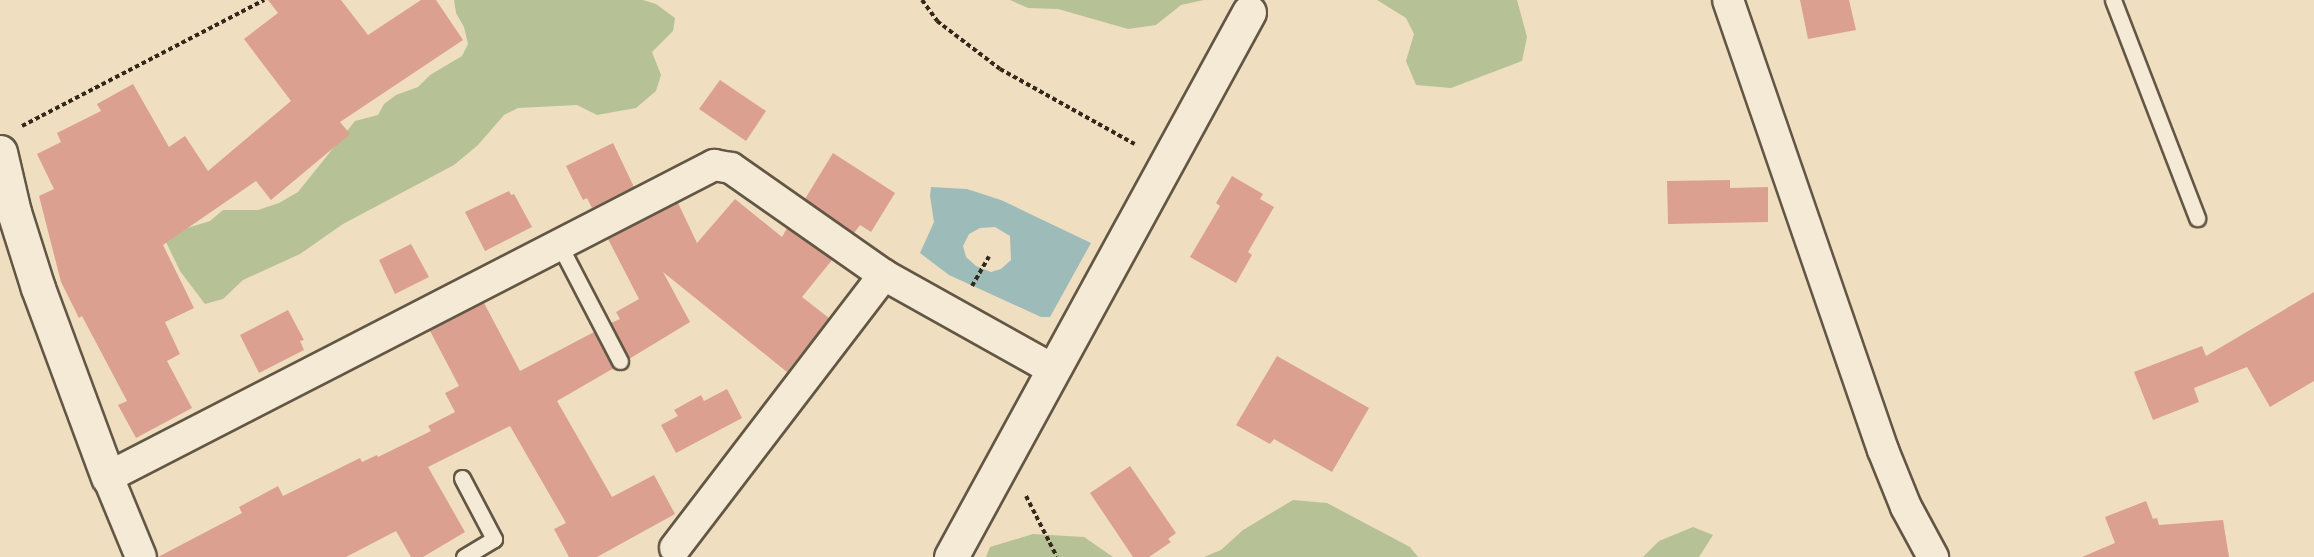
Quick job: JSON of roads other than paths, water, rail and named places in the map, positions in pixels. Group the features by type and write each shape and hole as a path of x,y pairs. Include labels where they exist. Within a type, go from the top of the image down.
{"street":[{"path":"1728,0 1883,450 1905,507 1933,557"},
{"path":"951,557 1252,6"},
{"path":"0,152 14,212 38,288 108,477 141,557"},
{"path":"108,477 714,165 731,168 884,275 1054,370"},
{"path":"675,548 884,275"}],"lane":[{"path":"2113,0 2197,218"},
{"path":"559,244 620,361"},
{"path":"462,478 494,540 464,557"}],"water":[{"path":"931,187 967,189 1001,200 1091,243 1050,317 1041,317 949,275 920,253 934,222","holes":["995,227 1010,236 1011,260 1001,269 991,272 976,266 966,257 963,246 969,234 980,228"]}]}
